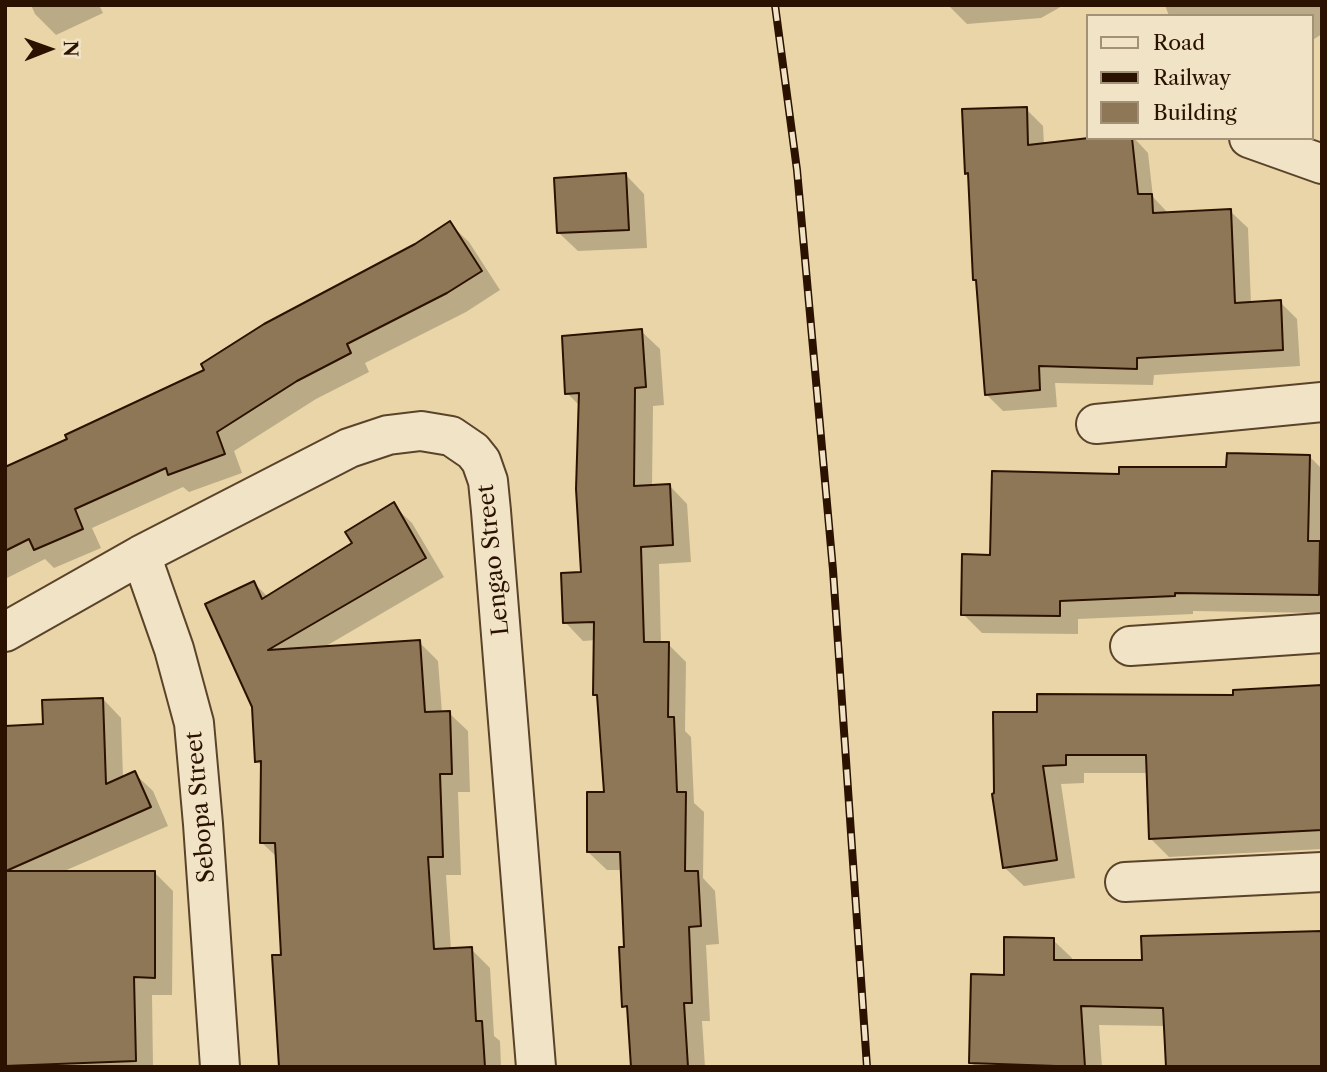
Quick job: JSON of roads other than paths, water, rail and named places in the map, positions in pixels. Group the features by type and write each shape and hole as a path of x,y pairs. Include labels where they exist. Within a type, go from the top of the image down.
{"street":[{"path":"1256,140 1322,164"},
{"path":"1096,424 1322,402"},
{"name":"Lengao Street","path":"5,632 141,555 349,448 388,435 421,431 451,436 473,451 481,461 488,481 536,1067"},
{"name":"Sebopa Street","path":"141,555 174,649 194,723 204,824 220,1067"},
{"path":"1130,646 1322,633"},
{"path":"1125,883 1322,872"}],"railway":[{"path":"775,5 797,170 833,570 867,1067"}]}
